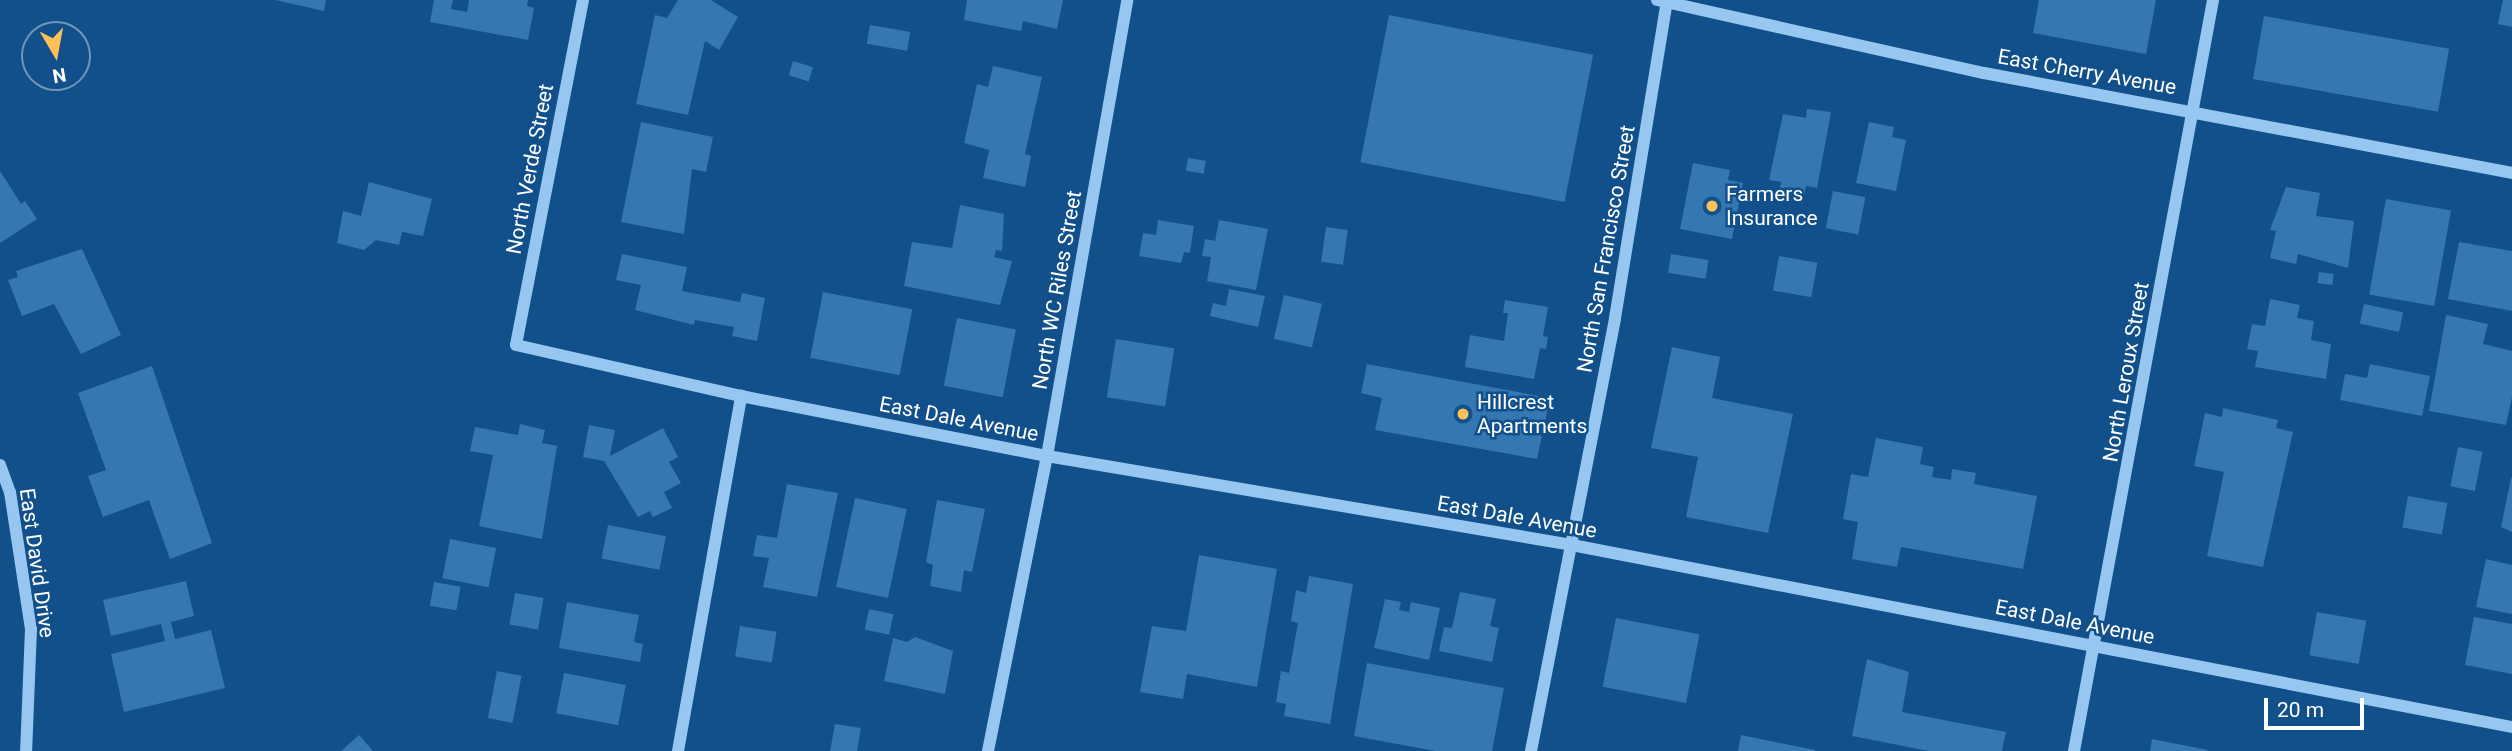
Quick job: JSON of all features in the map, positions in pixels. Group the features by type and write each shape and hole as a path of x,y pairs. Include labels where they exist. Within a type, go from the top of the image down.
{"street":[{"name":"North Verde Street","path":"516,345 583,0"},
{"name":"North WC Riles Street","path":"988,751 1047,456 1127,0"},
{"name":"North Leroux Street","path":"2074,751 2213,0"},
{"name":"East Cherry Avenue","path":"1664,1 1782,31 2512,173"},
{"name":"North San Francisco Street","path":"1531,751 1615,318 1664,1"},
{"name":"East Dale Avenue","path":"516,345 741,396 1047,456 1572,545 2512,727"},
{"path":"678,751 741,396"},
{"name":"East David Drive","path":"0,465 10,492 32,629 26,751"}],"building":[{"path":"275,0 326,0 324,11"},
{"path":"434,0 453,0 451,9 467,12 469,0 528,0 527,6 534,8 528,40 430,22"},
{"path":"678,0 711,0 738,17 719,50 705,41 688,115 636,104 655,15 667,18"},
{"path":"967,0 1063,0 1057,29 1023,21 1021,31 964,20"},
{"path":"2039,0 2156,0 2146,54 2033,33"},
{"path":"2503,0 2512,0 2512,27 2498,24"},
{"path":"1389,15 1593,55 1565,202 1360,162"},
{"path":"2264,16 2449,49 2438,112 2253,79"},
{"path":"870,25 910,32 907,51 867,44"},
{"path":"793,61 813,67 809,81 789,75"},
{"path":"993,66 1042,77 1025,154 1031,156 1025,187 983,178 989,150 964,143 977,84 988,87"},
{"path":"1807,109 1831,112 1817,188 1806,186 1803,203 1778,198 1781,182 1769,180 1783,114 1806,118"},
{"path":"641,122 713,137 706,172 692,169 684,234 621,222"},
{"path":"1869,122 1894,127 1892,137 1906,140 1896,191 1856,183"},
{"path":"1188,158 1206,161 1204,174 1186,171"},
{"name":"Farmers Insurance","path":"1693,163 1730,170 1728,180 1743,183 1732,239 1680,229"},
{"path":"0,171 21,204 25,201 37,219 0,243"},
{"path":"369,182 432,199 423,236 402,232 399,245 376,240 364,250 337,243 343,211 361,216"},
{"path":"2286,187 2320,193 2316,216 2354,221 2348,268 2298,254 2296,264 2270,258 2276,231 2270,230"},
{"path":"1833,191 1865,197 1858,235 1826,228"},
{"path":"2386,199 2451,210 2434,306 2369,295"},
{"path":"960,205 1004,214 1002,251 996,250 994,257 1012,261 1000,305 904,286 912,242 952,248"},
{"path":"1158,220 1194,226 1190,253 1184,252 1181,263 1139,256 1143,233 1156,235"},
{"path":"1219,220 1268,229 1256,290 1207,281 1211,257 1202,256 1205,239 1215,241"},
{"path":"1326,227 1348,230 1343,265 1321,262"},
{"path":"2459,242 2512,251 2512,311 2448,299"},
{"path":"82,249 121,335 81,354 54,304 22,316 8,280 18,277 16,271"},
{"path":"622,254 687,267 682,291 740,302 742,293 765,298 757,341 732,336 734,327 695,320 694,325 635,310 641,285 616,280"},
{"path":"1671,254 1709,260 1706,279 1668,273"},
{"path":"1779,256 1817,263 1811,297 1773,290"},
{"path":"2319,272 2334,274 2332,285 2317,283"},
{"path":"1229,289 1265,296 1258,327 1210,316 1213,303 1226,306"},
{"path":"823,292 912,309 900,375 810,358"},
{"path":"1284,295 1322,304 1312,348 1274,339"},
{"path":"2270,299 2300,305 2297,318 2314,321 2311,340 2331,344 2326,379 2255,367 2258,351 2247,349 2252,324 2265,326"},
{"path":"1505,300 1548,307 1543,336 1548,337 1546,349 1540,348 1534,379 1465,367 1470,335 1504,341 1508,313 1503,313"},
{"path":"2364,304 2403,312 2399,332 2360,324"},
{"path":"2446,315 2488,324 2483,344 2512,351 2512,397 2506,425 2429,411"},
{"path":"957,318 1016,329 1003,397 944,386"},
{"path":"1116,339 1174,348 1165,407 1107,397"},
{"path":"1672,347 1720,357 1712,398 1793,414 1768,533 1686,517 1698,457 1651,448"},
{"name":"Hillcrest Apartments","path":"1367,364 1550,398 1537,459 1375,430 1382,398 1361,393"},
{"path":"2370,364 2430,376 2422,416 2340,400 2345,374 2367,378"},
{"path":"152,366 212,543 170,559 149,500 103,517 88,476 106,470 78,393"},
{"path":"2223,408 2278,420 2276,428 2293,432 2263,567 2207,556 2224,472 2194,466 2205,413 2222,417"},
{"path":"520,424 545,430 542,443 557,446 542,539 479,526 493,455 470,451 475,427 518,435"},
{"path":"589,425 615,430 610,456 663,428 678,457 669,462 681,483 664,492 672,508 653,517 650,511 638,517 604,461 583,457"},
{"path":"1876,438 1923,447 1920,464 1934,467 1932,477 1951,480 1952,469 1976,473 1974,484 2037,496 2023,569 1901,547 1897,567 1852,559 1858,522 1843,519 1851,474 1868,477"},
{"path":"2458,447 2483,452 2475,491 2450,486"},
{"path":"2512,478 2512,532 2501,527"},
{"path":"787,484 838,493 817,597 763,587 769,558 753,556 757,535 777,538"},
{"path":"2408,496 2447,503 2442,534 2402,528"},
{"path":"855,498 907,509 888,598 836,587"},
{"path":"937,500 985,509 972,572 964,570 961,592 930,586 933,565 926,562"},
{"path":"608,525 666,536 659,570 602,558"},
{"path":"450,539 496,548 489,587 442,578"},
{"path":"1199,555 1277,569 1257,687 1187,674 1183,699 1140,692 1152,626 1186,631"},
{"path":"2486,559 2512,565 2512,614 2476,607"},
{"path":"1309,576 1353,584 1330,724 1284,716 1286,704 1276,702 1281,671 1289,673 1298,623 1291,621 1296,590 1306,593"},
{"path":"186,581 194,616 171,622 175,639 211,630 225,688 124,712 111,654 165,641 161,624 111,636 103,600"},
{"path":"434,582 461,587 456,610 430,606"},
{"path":"1460,592 1496,599 1490,626 1499,628 1492,662 1439,651 1444,627 1452,628"},
{"path":"515,593 544,598 538,630 509,625"},
{"path":"1385,599 1401,602 1399,610 1409,612 1411,602 1440,608 1429,660 1374,648"},
{"path":"567,602 639,615 634,642 643,644 640,662 559,648"},
{"path":"869,609 893,614 889,635 865,630"},
{"path":"2317,612 2366,621 2359,664 2309,655"},
{"path":"2474,617 2512,624 2512,674 2465,665"},
{"path":"1616,618 1699,634 1686,703 1603,687"},
{"path":"740,626 777,632 772,662 735,657"},
{"path":"915,637 953,651 945,694 884,681 893,638 907,642"},
{"path":"1867,659 1909,672 1902,712 2006,732 2002,751 1929,751 1852,736"},
{"path":"1367,663 1504,688 1492,751 1435,751 1354,736"},
{"path":"497,671 522,676 512,723 488,718"},
{"path":"564,673 626,685 618,725 556,713"},
{"path":"835,724 861,728 857,751 830,751"},
{"path":"359,735 373,751 341,751"},
{"path":"1741,735 1815,750 1815,751 1738,751"},
{"path":"2152,739 2208,750 2150,751"}],"place":[{"name":"Farmers Insurance","path":"1712,206"},
{"name":"Hillcrest Apartments","path":"1463,414"}]}
